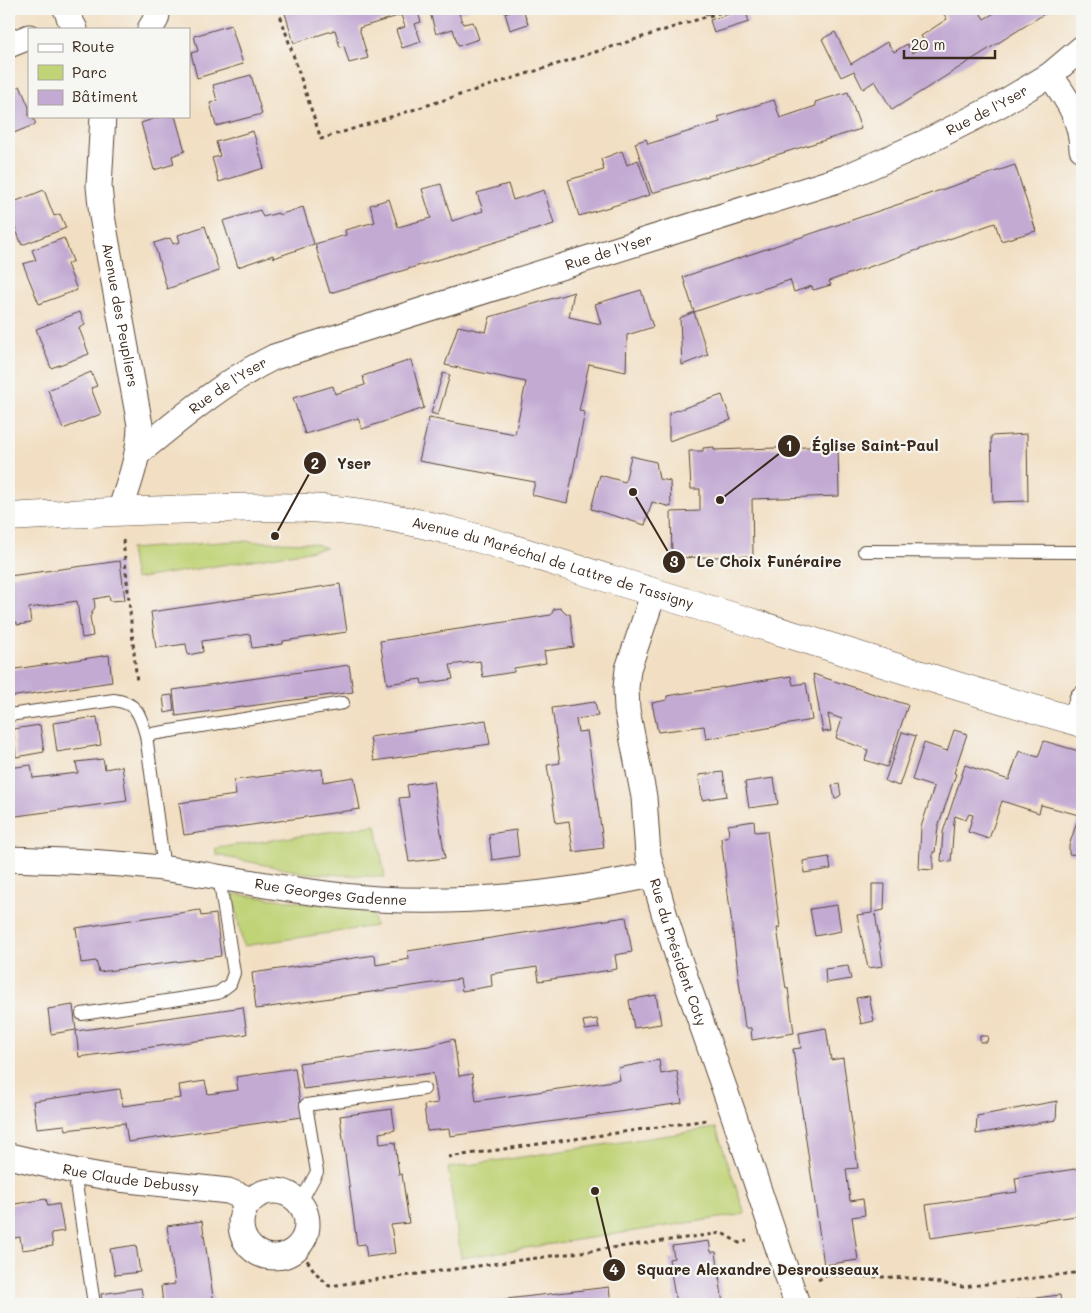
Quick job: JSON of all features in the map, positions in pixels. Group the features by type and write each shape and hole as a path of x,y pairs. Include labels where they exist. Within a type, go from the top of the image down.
{"main road":[{"name":"Avenue du Maréchal de Lattre de Tassigny","path":"9,517 120,511 294,506 394,518 466,536 751,623 1080,714"}],"street":[{"path":"151,28 156,19 158,9"},
{"path":"9,46 28,38"},
{"name":"Rue de l'Yser","path":"137,454 193,408 240,374 274,357 844,178 965,123 1050,75 1082,48"},
{"path":"1050,75 1072,106 1079,127 1082,149"},
{"name":"Avenue des Peupliers","path":"103,118 99,186 100,201 139,411 140,438 137,454 120,511"},
{"name":"Rue du Président Coty","path":"654,592 628,669 626,688 627,710 644,797 648,855 677,954 795,1298"},
{"name":"Rue Georges Gadenne","path":"9,859 93,862 164,869 310,892 378,899 522,896 622,882 653,875"},
{"name":"Rue Claude Debussy","path":"9,1156 74,1171 146,1183 228,1191 251,1200"},
{"path":"267,1191 276,1191 294,1197 300,1203 307,1218 306,1233 298,1247 286,1255 278,1257 263,1256 250,1248 242,1235 241,1220 242,1212 251,1200 267,1191"}],"lane":[{"path":"864,551 1082,552"},
{"path":"9,715 114,700 124,701 134,706 146,735 164,869"},
{"path":"146,735 343,703"},
{"path":"82,1014 218,993 230,984 234,973 218,878"},
{"path":"300,1203 317,1172 306,1106 424,1089"},
{"path":"74,1171 94,1304"}],"path":[{"path":"278,9 321,139 731,9"},
{"path":"120,511 141,719"},
{"path":"448,1157 734,1116"},
{"path":"298,1247 315,1272 329,1286 722,1234 739,1243 774,1235"},
{"path":"795,1298 828,1275 911,1278 963,1287 1082,1272"}],"green space":[{"path":"235,541 312,543 327,548 135,579 130,549"},
{"path":"376,825 385,877 305,873 216,855 216,848"},
{"path":"233,894 372,910 375,926 243,946"},
{"path":"716,1128 745,1214 461,1258 448,1168"}],"building":[{"path":"421,9 417,10 421,22 415,24 421,42 402,48 396,30 405,27 401,15 359,28 368,58 349,63 344,46 340,47 335,30 294,43 284,10"},
{"path":"429,9 470,9 459,13 463,24 473,22 479,39 458,46 453,29 436,34"},
{"path":"514,9 523,9 528,24 510,30 505,13"},
{"path":"704,9 723,9 706,15"},
{"path":"745,9 749,22 714,33 710,20"},
{"path":"950,9 978,9 984,19 1001,9 1052,9 892,110 875,81 863,89 854,71 841,77 822,39 835,32 851,64 887,42 894,52 907,44 912,53 926,44 921,36 947,19 943,13"},
{"path":"231,25 243,64 197,78 191,53 198,51 194,36"},
{"path":"251,75 262,114 216,126 210,103 217,101 213,85"},
{"path":"20,86 28,105 28,118 33,118 36,124 9,135 9,91"},
{"path":"848,92 861,129 652,193 635,143 646,139 648,144 720,122 718,117 774,100 780,118 816,106 815,102"},
{"path":"156,118 176,118 185,151 172,156 174,164 154,170 141,123"},
{"path":"253,131 264,168 219,182 212,158 220,156 216,142"},
{"path":"622,151 627,165 638,160 650,195 579,216 568,180 604,170 601,159"},
{"path":"1015,165 1036,231 1001,241 995,223 829,281 831,285 813,290 812,286 794,292 790,280 694,312 683,277"},
{"path":"441,184 452,221 483,211 477,193 508,184 513,200 544,190 554,224 330,293 315,244 346,235 345,230 375,222 370,205 389,199 398,227 431,218 422,189"},
{"path":"44,190 54,216 60,214 66,228 22,245 9,212 9,204"},
{"path":"303,207 314,244 274,258 273,255 238,267 223,221 260,210 263,217 278,213 279,215"},
{"path":"205,226 219,271 167,289 154,243 170,238 173,244 180,242 178,235"},
{"path":"64,238 73,261 67,264 77,290 39,304 23,264 36,260 32,250"},
{"path":"641,290 653,327 627,335 626,372 589,364 579,411 585,412 567,503 532,495 535,482 419,461 429,418 515,434 526,382 445,365 458,326 486,332 490,317 574,292 569,317 601,324 595,304"},
{"path":"80,312 85,325 79,328 89,354 51,368 36,329"},
{"path":"694,312 708,355 682,365 680,318"},
{"path":"411,360 424,408 362,429 358,418 305,434 293,398 333,386 335,394 365,385 363,376"},
{"path":"91,372 97,386 91,388 101,414 63,429 48,390"},
{"path":"443,373 450,375 438,415 431,413"},
{"path":"722,395 731,420 669,441 669,413"},
{"path":"1027,434 1028,501 993,502 991,436"},
{"path":"838,446 839,496 752,499 753,556 672,558 671,512 700,511 700,489 691,489 689,451 703,451 703,448 714,447 714,450"},
{"path":"631,456 656,462 659,479 670,481 671,507 652,502 645,525 591,509 600,475 625,482"},
{"path":"120,561 125,600 110,601 109,596 94,599 95,607 90,617 93,636 82,638 77,601 29,608 31,623 17,625 17,622 9,623 9,576"},
{"path":"340,584 347,632 283,641 283,644 252,648 250,634 202,641 203,652 188,655 186,644 156,648 151,612"},
{"path":"560,608 566,614 570,614 574,647 544,651 546,663 514,668 514,672 483,677 480,661 450,665 453,679 422,684 421,679 387,684 380,641 551,615 554,609"},
{"path":"109,655 112,682 9,697 9,670"},
{"path":"349,665 353,692 176,716 173,690"},
{"path":"813,674 908,705 887,767 865,760 868,750 836,738 842,719 828,714 831,731 823,732"},
{"path":"791,676 793,685 806,683 812,720 706,739 704,726 658,732 652,703 667,700 667,696"},
{"path":"172,695 174,711 165,713 163,696"},
{"path":"595,702 598,716 576,719 578,732 587,731 604,848 573,852 569,821 556,823 547,765 560,763 552,708"},
{"path":"97,717 101,745 57,752 53,723"},
{"path":"486,720 490,744 374,761 370,737"},
{"path":"40,725 44,752 16,757 13,729"},
{"path":"954,730 967,734 938,827 935,852 933,852 933,870 919,869 921,827 934,787 912,780 924,743 947,751"},
{"path":"902,732 916,736 899,786 885,781"},
{"path":"1044,741 1082,752 1081,855 1069,854 1069,846 1079,815 1041,805 1039,813 1002,801 989,839 968,832 973,815 969,814 966,820 955,816 951,862 941,861 943,832 965,765 1009,780 1019,751 1038,757"},
{"path":"103,759 105,769 122,766 127,801 9,817 9,768 31,765 33,778 78,773 76,762"},
{"path":"322,769 323,782 354,777 360,809 184,835 179,803 236,795 234,780"},
{"path":"723,772 727,796 702,800 699,775"},
{"path":"774,778 778,804 749,808 745,782"},
{"path":"433,781 445,858 409,862 399,798 409,797 407,785"},
{"path":"839,784 841,795 835,799 832,785"},
{"path":"754,821 755,832 767,831 780,927 777,928 794,1033 752,1040 751,1028 745,1028 721,838 729,836 728,825"},
{"path":"516,830 519,856 492,860 489,834"},
{"path":"829,857 831,869 804,873 803,861"},
{"path":"872,884 885,884 884,910 875,912 883,966 868,968 857,915 872,913"},
{"path":"837,905 841,931 815,936 810,909"},
{"path":"200,910 201,916 216,914 221,956 99,972 96,961 81,963 76,928"},
{"path":"626,917 632,952 615,955 617,969 539,981 537,967 491,974 492,986 462,991 460,979 256,1009 252,973 375,955 376,965 409,959 408,951"},
{"path":"848,966 851,979 826,983 825,969"},
{"path":"656,995 661,1024 634,1028 629,1000"},
{"path":"869,996 874,1021 861,1024 856,998"},
{"path":"73,1005 76,1030 51,1034 48,1009"},
{"path":"243,1007 247,1034 79,1057 76,1031"},
{"path":"597,1019 599,1028 585,1030 583,1021"},
{"path":"826,1028 831,1060 843,1058 858,1168 846,1169 850,1201 863,1199 865,1215 852,1217 858,1260 824,1265 793,1049 801,1048 799,1033"},
{"path":"980,1036 988,1036 987,1042 980,1042"},
{"path":"454,1039 459,1076 472,1074 476,1101 620,1080 618,1068 659,1060 661,1074 677,1071 682,1103 450,1136 449,1129 427,1131 424,1105 438,1103 433,1073 303,1089 299,1063 429,1046"},
{"path":"295,1068 302,1117 128,1142 125,1123 66,1130 65,1125 37,1128 33,1101 120,1089 123,1106 181,1098 179,1085 205,1081 208,1094 238,1090 236,1077"},
{"path":"1057,1101 1056,1120 976,1134 977,1116"},
{"path":"392,1109 395,1130 379,1133 380,1144 395,1142 399,1175 402,1174 409,1223 391,1225 395,1253 367,1257 365,1244 357,1245 340,1116"},
{"path":"1082,1168 1082,1215 931,1238 926,1205 1017,1192 1015,1178"},
{"path":"46,1199 48,1206 59,1204 64,1231 51,1233 53,1246 22,1250 20,1237 9,1239 9,1205"},
{"path":"202,1221 214,1304 163,1304 161,1286 175,1284 167,1226"},
{"path":"709,1241 711,1252 716,1252 723,1304 676,1304 669,1259 674,1258 672,1246"},
{"path":"136,1245 140,1272 115,1275 110,1249"},
{"path":"609,1287 611,1304 475,1304 498,1300"},
{"path":"141,1288 144,1304 109,1304 102,1302 101,1294"},
{"path":"1060,1295 1061,1304 993,1304 993,1303"},
{"path":"899,1300 900,1304 872,1304 872,1303"}],"place":[{"name":"Le Choix Funéraire","path":"633,492"},
{"name":"Église Saint-Paul","path":"720,500"},
{"name":"Yser","path":"275,536"},
{"name":"Square Alexandre Desrousseaux","path":"595,1191"}]}
